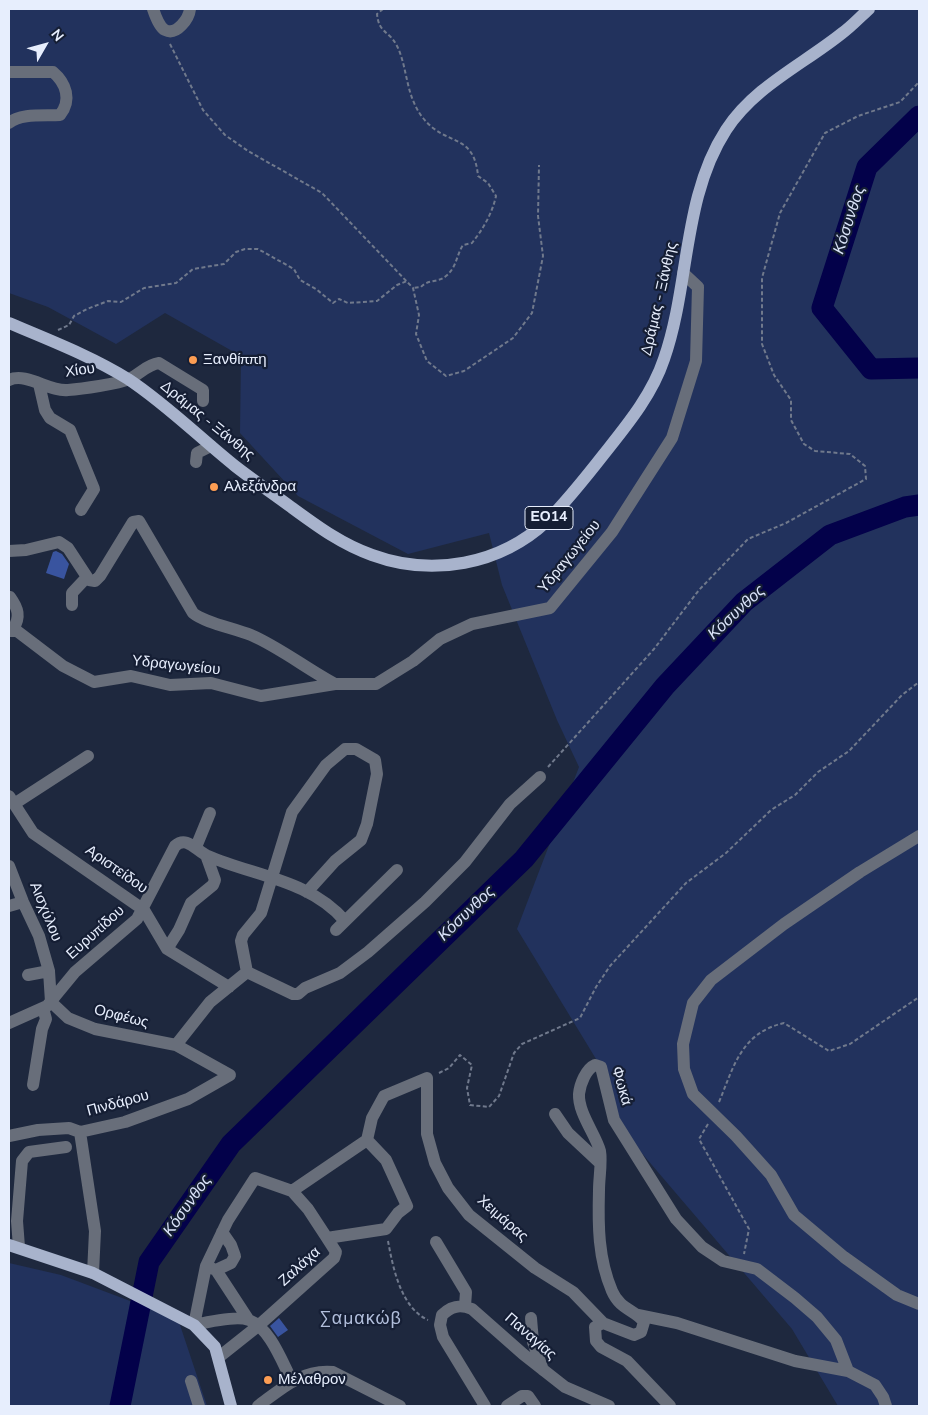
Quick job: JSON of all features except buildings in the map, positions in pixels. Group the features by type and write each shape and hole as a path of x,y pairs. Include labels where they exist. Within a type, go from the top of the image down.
{"main road":[{"name":"Δράμας - Ξάνθης","path":"9,323 82,355 128,380 211,446 332,537 375,556 419,565 450,566 481,560 516,544 546,522 577,488 630,423 664,361 701,185 725,131 751,101 806,58 841,34 869,9"},
{"path":"14,1246 99,1275 194,1325 210,1339 218,1358 230,1406"}],"street":[{"path":"153,9 163,28 168,31 175,29 186,20 190,9"},
{"path":"9,72 53,72 64,82 66,100 65,108 60,114 23,117 14,119 9,123"},
{"name":"Υδραγωγείου","path":"11,630 63,666 94,682 131,676 170,685 211,683 261,696 335,684 376,684 413,661 440,639 472,624 550,608 583,570 612,532 672,438 696,361 698,287 683,273"},
{"path":"128,380 146,367 159,363 203,390 203,401"},
{"name":"Χίου","path":"9,380 14,378 27,379 53,390 68,390 128,380"},
{"path":"39,384 45,410 50,418 70,430 94,489 82,510"},
{"path":"196,462 196,453 211,446"},
{"path":"9,551 26,550 59,542 68,548 89,580 96,581 133,522 139,521 193,613 201,619 225,624 252,635 335,684"},
{"path":"72,604 72,593 87,577"},
{"path":"10,597 16,606 18,616 11,630"},
{"path":"246,972 241,941 243,935 261,913 292,812 326,765 345,749 356,749 374,760 377,774 367,824 361,840 334,861 308,892"},
{"path":"11,800 88,756"},
{"path":"246,972 293,994 298,994 305,988 340,973 368,952 465,862 510,804 540,777"},
{"name":"Αριστείδου","path":"11,800 32,833 144,910 167,949 229,987"},
{"path":"210,813 196,847 206,855 273,877 308,892 328,906 340,926 397,870"},
{"path":"919,836 860,872 784,924 711,980 693,1003 683,1044 684,1069 693,1094 771,1175 794,1215 844,1257 874,1279 897,1295 919,1304"},
{"name":"Ευρυπίδου","path":"47,1005 75,972 137,919 144,910 174,846 182,842 196,847"},
{"path":"167,949 179,930 191,903 214,885 215,880 206,855"},
{"name":"Αισχύλου","path":"9,866 22,902 39,936 49,971 46,1019 42,1029 33,1085"},
{"path":"9,906 22,902"},
{"path":"28,975 49,971"},
{"path":"176,1045 210,1002 246,972"},
{"path":"9,1023 47,1005"},
{"name":"Ορφέως","path":"47,1005 68,1018 95,1029 176,1045 230,1075"},
{"name":"Φωκά","path":"638,1315 626,1310 613,1293 602,1261 598,1227 600,1152 589,1130 579,1095 583,1079 592,1066 599,1066 602,1070 614,1120 676,1219 702,1246 723,1261 742,1264"},
{"name":"Πινδάρου","path":"9,1136 38,1130 69,1128 80,1132 125,1122 188,1099 230,1075"},
{"path":"292,1191 367,1140 372,1118 384,1096 427,1078"},
{"name":"Χειμάρας","path":"427,1078 427,1134 435,1163 448,1188 469,1215 535,1268 573,1292 603,1323"},
{"path":"555,1114 568,1133 599,1162"},
{"path":"80,1132 96,1231 99,1275"},
{"path":"367,1140 386,1160 406,1202 405,1208 398,1212 386,1229"},
{"path":"14,1246 22,1160 29,1152 66,1147"},
{"path":"253,1323 213,1321 194,1325 222,1232 255,1178 292,1191 308,1209 327,1238"},
{"name":"Ζαλάχα","path":"253,1323 334,1258 336,1252 327,1238 386,1229"},
{"path":"211,1268 231,1263 235,1256 231,1244 222,1232"},
{"path":"436,1242 466,1292 465,1306 448,1309 442,1315 440,1325 443,1337 485,1406"},
{"path":"742,1264 757,1269 817,1317 836,1340 848,1371"},
{"path":"211,1268 253,1323 269,1339 292,1381"},
{"name":"Παναγίας","path":"465,1306 472,1309 565,1387 609,1406"},
{"path":"638,1315 644,1322 643,1328 637,1334 631,1334 603,1323 595,1327 594,1334 601,1347 627,1361 670,1406"},
{"path":"638,1315 677,1322 795,1361 848,1371 875,1385 884,1397 886,1406"},
{"path":"531,1318 533,1342 543,1370"},
{"path":"218,1358 253,1323"},
{"path":"258,1406 292,1381 310,1373 333,1372 400,1406"},
{"path":"191,1381 199,1406"},
{"path":"507,1406 522,1396 528,1396 535,1406"}],"path":[{"path":"383,9 377,14 378,26 397,46 404,68 406,86 423,118 451,140 469,148 476,159 478,176 488,183 496,196 493,210 480,234 472,243 463,245 458,252 456,265 445,278 426,282 421,287 413,288"},
{"path":"163,28 203,110 225,135 255,155 322,193 413,288 419,315 416,334 427,361 446,376 464,371 513,338 532,313 542,256 538,216 539,165"},
{"path":"540,777 648,656 699,590 748,539 786,524 866,479 865,466 850,454 816,451 804,444 791,420 791,400 774,375 762,344 762,278 780,213 825,133 858,116 900,102 919,82"},
{"path":"56,343 58,331 69,325 74,316 108,301 121,302 144,288 176,283 193,269 224,264 236,252 245,249 258,249 294,269 300,280 316,288 333,303 339,299 348,303 377,301 397,285 407,281"},
{"path":"427,1078 449,1068 460,1055 472,1065 467,1088 470,1105 489,1107 499,1096 514,1053 522,1044 580,1018 596,986 610,966 686,882 726,853 771,810 795,795 818,772 849,751 902,695 919,682"},
{"path":"742,1264 749,1229 699,1139 713,1114 738,1055 747,1042 769,1026 784,1023 829,1051 850,1044 919,997"},
{"path":"386,1229 398,1278 406,1299 421,1317 440,1325"}],"shaded area":[{"path":"9,9 919,9 919,1406 838,1406 792,1329 622,1130 610,1082 517,929 579,767 557,720 502,585 489,533 408,554 298,496 240,433 241,356 165,313 116,344 48,307 9,293"},
{"path":"9,1263 61,1275 178,1319 207,1406 9,1406"}],"waterway":[{"name":"Κόσυνθος","path":"919,116 867,167 822,308 871,369 919,368"},
{"name":"Κόσυνθος","path":"120,1406 149,1262 231,1144 524,859 665,686 744,602 830,535 905,507 919,505"}],"place":[{"name":"Ξανθίππη","path":"193,360"},
{"name":"Αλεξάνδρα","path":"214,487"},
{"name":"Μέλαθρον","path":"268,1380"}],"district":[{"name":"Σαμακώβ","path":"361,1320"}]}
